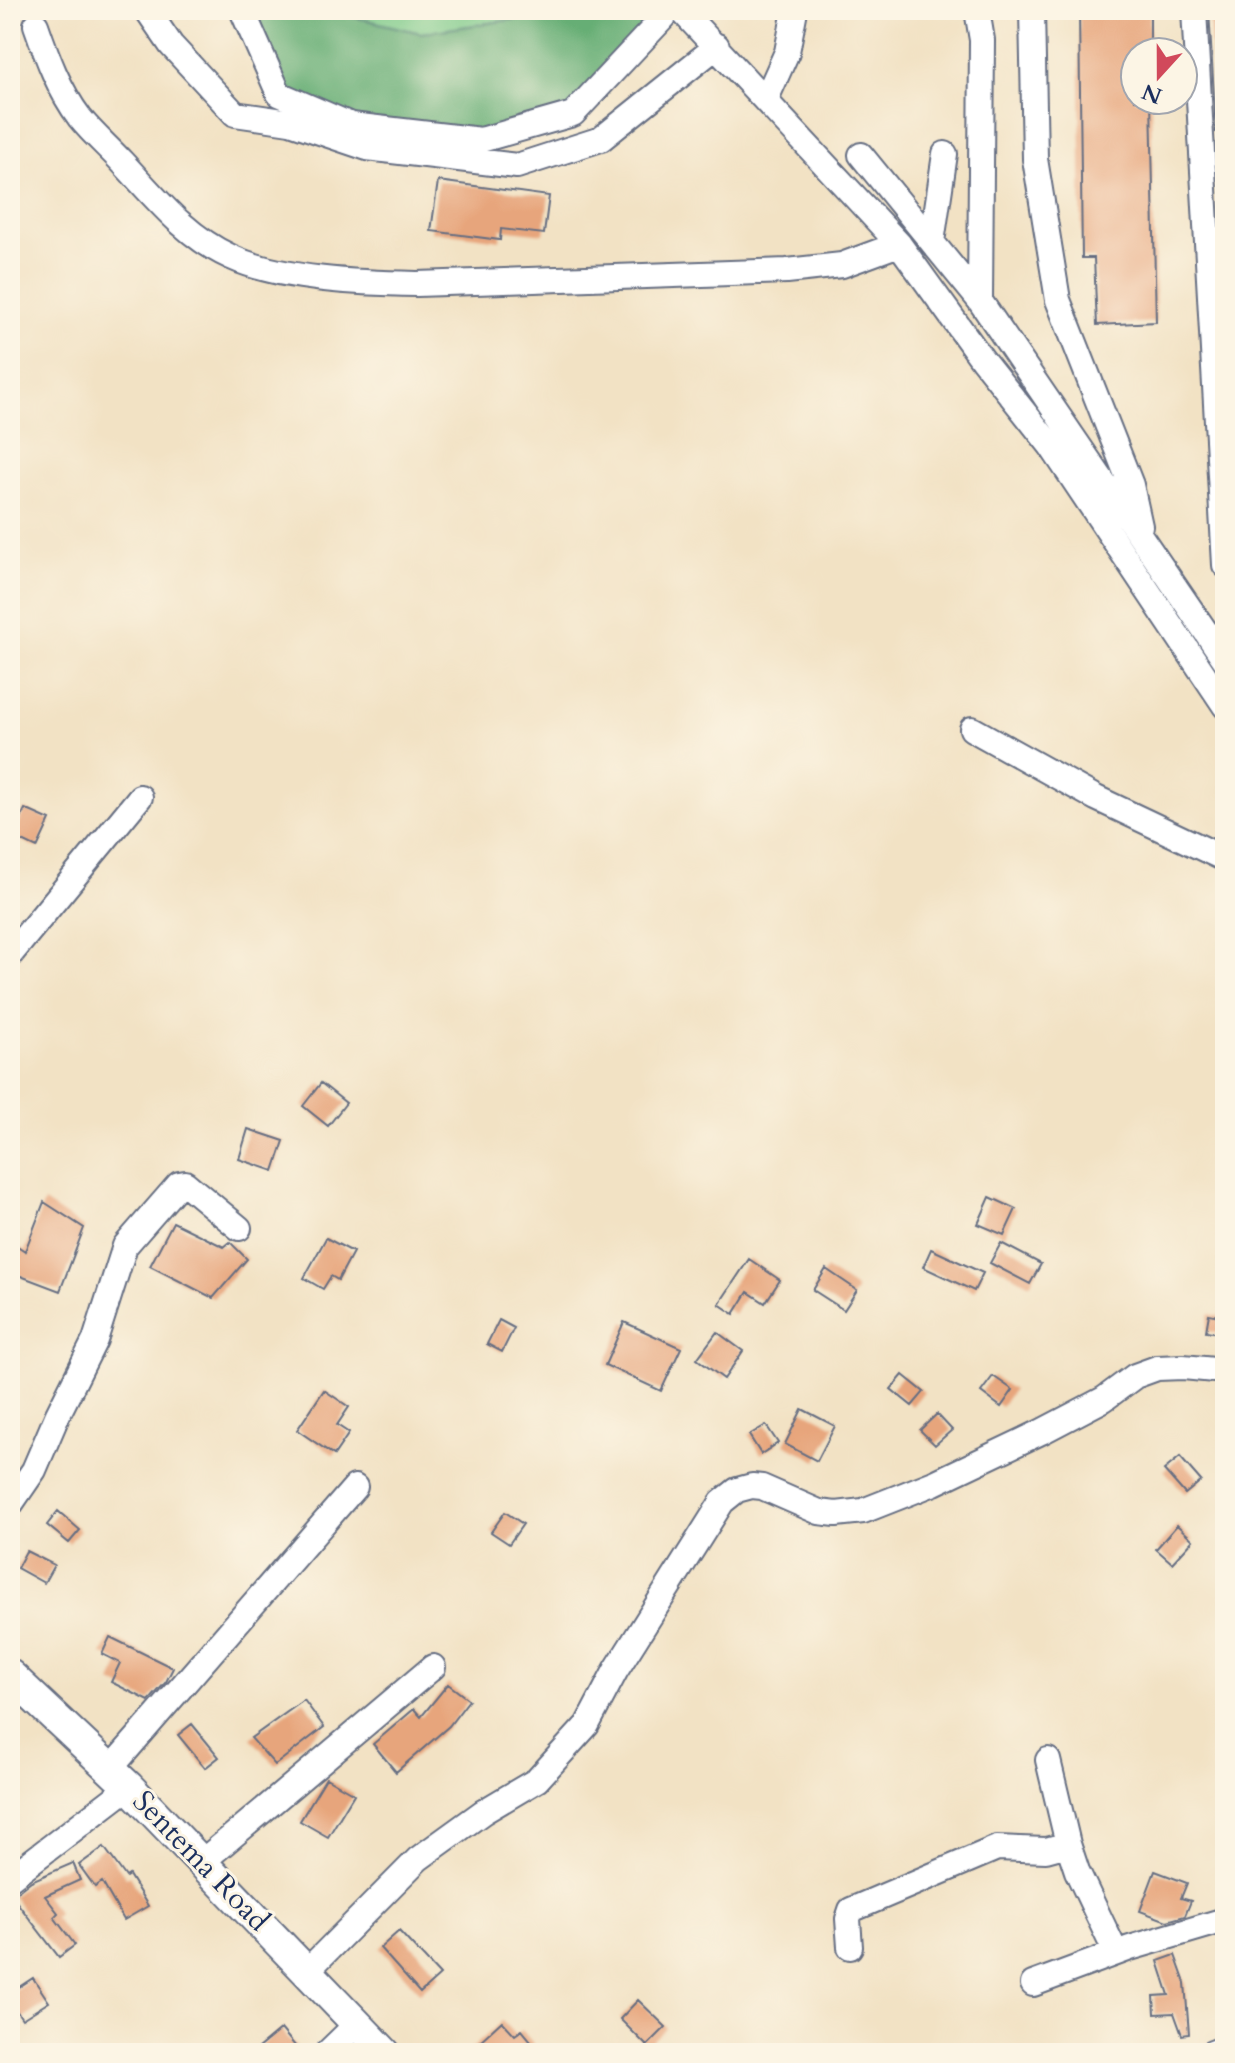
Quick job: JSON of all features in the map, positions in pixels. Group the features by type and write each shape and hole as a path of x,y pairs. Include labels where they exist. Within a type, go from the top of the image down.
{"main road":[{"name":"Sentema Road","path":"10,1675 203,1861 385,2053"}],"street":[{"path":"147,10 171,45 235,114 290,122 367,148 517,166 601,139 717,46"},
{"path":"242,10 279,94 351,125 481,140 573,114 664,17 664,10"},
{"path":"681,10 899,244 982,359 1051,446 1225,706"},
{"path":"766,99 787,52 795,10"},
{"path":"977,10 982,40 980,301"},
{"path":"1032,10 1035,159 1058,300 1131,485 1143,540"},
{"path":"1194,10 1225,565"},
{"path":"36,25 53,71 80,118 164,207 201,241 233,259 278,271 364,283 417,284 787,271 842,265 899,244"},
{"path":"932,242 945,154"},
{"path":"861,155 980,301 1225,660"},
{"path":"972,729 1096,798 1225,859"},
{"path":"10,955 140,797"},
{"path":"10,1505 34,1470 95,1340 125,1246 179,1184 185,1183 239,1228"},
{"path":"307,1971 418,1859 483,1812 537,1780 587,1725 616,1670 722,1502 737,1490 762,1487 819,1512 863,1511 934,1483 1041,1432 1104,1399 1135,1376 1157,1368 1225,1371"},
{"path":"10,1878 120,1778 355,1487"},
{"path":"203,1861 433,1667"},
{"path":"1048,1760 1077,1871 1116,1953"},
{"path":"850,1947 848,1919 851,1910 997,1848 1046,1850 1068,1844"},
{"path":"1033,1984 1116,1953 1225,1920"},
{"path":"327,2053 357,2024"},
{"path":"1212,2053 1225,2048"}],"green space":[{"path":"242,10 346,10 350,16 421,33 516,19 520,10 664,10 573,114 481,140 351,125 279,94"},
{"path":"346,10 520,10 516,19 421,33 350,16"}],"building":[{"path":"1079,10 1150,10 1150,36 1119,36 1119,116 1151,116 1156,322 1097,325 1094,258 1082,258"},
{"path":"1209,10 1225,10 1225,132 1216,132"},
{"path":"438,181 549,196 544,234 501,229 500,240 431,231"},
{"path":"25,809 50,820 37,848 12,836"},
{"path":"321,1083 346,1103 328,1126 303,1106"},
{"path":"248,1129 284,1141 274,1171 239,1159"},
{"path":"990,1197 1016,1209 1004,1235 978,1224"},
{"path":"44,1202 84,1228 60,1291 10,1272 10,1241 25,1251"},
{"path":"173,1222 224,1247 230,1242 247,1259 213,1298 150,1266"},
{"path":"326,1238 353,1252 338,1280 331,1276 323,1289 304,1278"},
{"path":"1001,1243 1041,1264 1030,1284 990,1263"},
{"path":"931,1249 983,1273 974,1291 923,1267"},
{"path":"749,1259 780,1280 765,1303 748,1292 734,1314 719,1304"},
{"path":"826,1269 857,1290 844,1310 813,1290"},
{"path":"1209,1314 1225,1317 1225,1334 1206,1331"},
{"path":"499,1320 514,1328 502,1352 487,1344"},
{"path":"624,1322 681,1348 661,1391 605,1365"},
{"path":"717,1332 743,1351 724,1379 697,1359"},
{"path":"903,1375 924,1392 912,1406 891,1389"},
{"path":"993,1376 1013,1390 1001,1407 981,1392"},
{"path":"324,1390 349,1407 337,1425 349,1433 334,1455 297,1430"},
{"path":"802,1409 835,1426 817,1461 785,1444"},
{"path":"937,1414 952,1430 935,1445 920,1430"},
{"path":"766,1425 778,1443 761,1454 749,1435"},
{"path":"1180,1457 1201,1481 1185,1494 1164,1470"},
{"path":"58,1511 80,1530 69,1543 47,1525"},
{"path":"505,1512 523,1524 509,1544 491,1532"},
{"path":"1177,1525 1193,1540 1172,1563 1156,1549"},
{"path":"26,1551 54,1565 44,1583 17,1568"},
{"path":"110,1637 173,1668 166,1682 149,1701 111,1682 120,1663 102,1654"},
{"path":"448,1684 469,1700 449,1726 396,1772 373,1744 414,1709 421,1717"},
{"path":"304,1700 324,1727 275,1765 251,1738"},
{"path":"192,1724 219,1757 205,1768 178,1735"},
{"path":"326,1778 354,1794 328,1837 300,1821"},
{"path":"104,1847 126,1877 129,1875 148,1906 124,1920 102,1882 95,1887 79,1865"},
{"path":"73,1863 80,1880 45,1896 58,1913 54,1917 75,1945 59,1957 12,1896 31,1881"},
{"path":"1155,1871 1187,1883 1181,1898 1191,1901 1185,1916 1167,1921 1140,1911"},
{"path":"399,1931 440,1975 420,1993 380,1948"},
{"path":"1175,1955 1185,1983 1189,2034 1182,2035 1174,2013 1155,2014 1154,1996 1169,1995 1158,1961"},
{"path":"33,1978 49,2002 22,2019 10,2001 10,1993"},
{"path":"638,2000 666,2027 647,2046 620,2019"},
{"path":"502,2021 515,2035 522,2030 541,2053 467,2053"},
{"path":"281,2029 301,2053 252,2053"}]}
